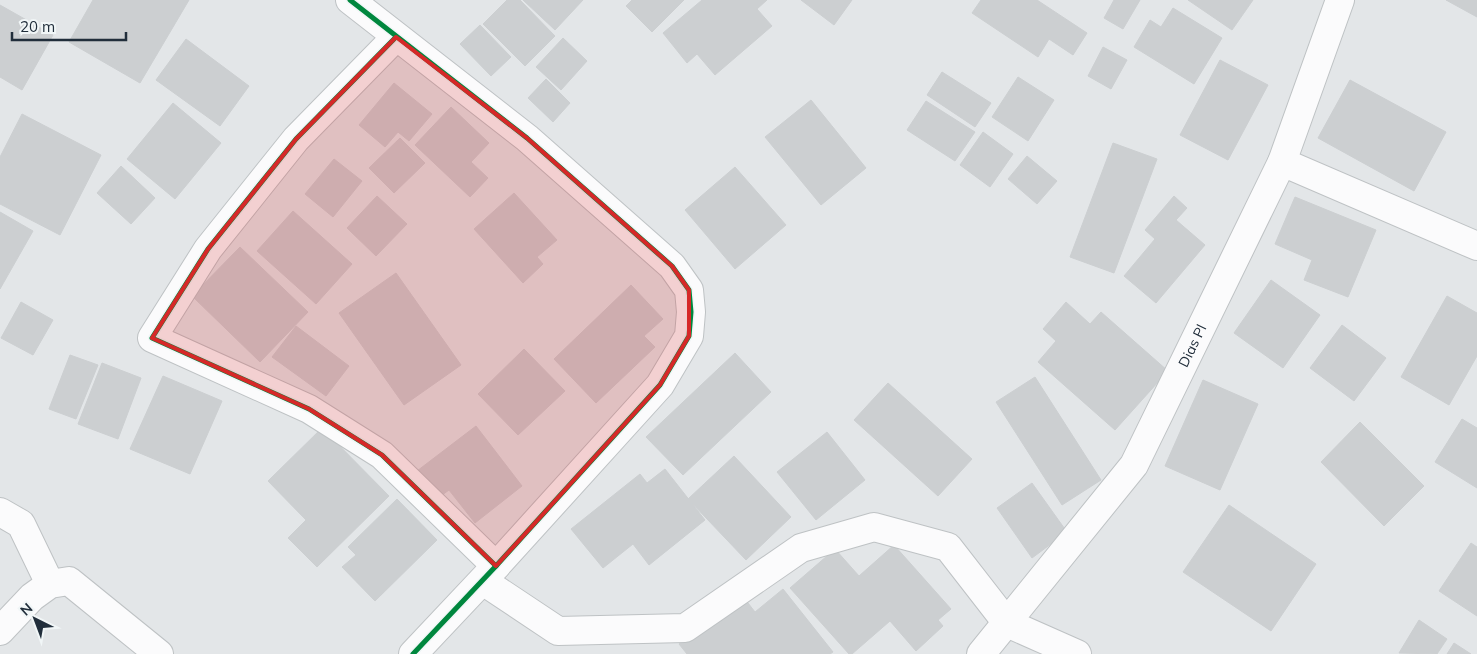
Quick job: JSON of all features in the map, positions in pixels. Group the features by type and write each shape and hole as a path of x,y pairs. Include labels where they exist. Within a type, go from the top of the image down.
{"street":[{"path":"350,0 534,145 672,266 689,290 691,312 689,336 660,385 489,574 412,654"},
{"name":"Dias Pl","path":"981,654 1134,465 1282,162 1340,0"},
{"path":"396,37 296,139 208,249 152,338 309,409 382,455 489,574 558,632 685,628 800,548 874,527 948,547 1006,623 1077,654"},
{"path":"1282,162 1477,246"},
{"path":"0,512 21,524 50,584"},
{"path":"0,631 32,597 50,584 69,580 159,654"}],"highlighted area":[{"path":"396,37 527,138 672,266 689,290 689,336 660,385 496,566 382,455 309,409 152,338 208,249 296,139"}],"building":[{"path":"93,0 189,0 140,83 69,42"},
{"path":"507,0 520,0 555,36 525,66 483,24"},
{"path":"523,0 583,0 555,30"},
{"path":"632,0 684,0 652,32 626,6"},
{"path":"702,0 767,0 757,9 772,26 715,75 697,54 687,63 663,33"},
{"path":"801,0 852,0 834,25"},
{"path":"981,0 1037,0 1087,33 1073,55 1049,39 1038,57 972,13"},
{"path":"1114,0 1140,0 1123,29 1104,18"},
{"path":"1188,0 1253,0 1232,30"},
{"path":"1446,0 1477,0 1477,17"},
{"path":"0,5 53,35 22,90 0,77"},
{"path":"1173,8 1222,38 1194,84 1134,47 1150,20 1161,27"},
{"path":"480,25 511,57 491,76 460,44"},
{"path":"563,38 587,61 561,90 536,67"},
{"path":"186,39 249,86 220,126 156,80"},
{"path":"1103,47 1127,60 1111,89 1088,76"},
{"path":"1220,60 1268,85 1228,160 1180,135"},
{"path":"942,72 991,103 975,127 927,95"},
{"path":"1018,77 1054,100 1028,141 992,117"},
{"path":"546,79 570,103 553,122 528,98"},
{"path":"1350,80 1446,132 1414,191 1318,138"},
{"path":"394,83 432,114 409,141 398,132 385,147 359,125"},
{"path":"811,100 866,168 821,205 765,137"},
{"path":"926,101 975,132 955,161 907,130"},
{"path":"173,103 221,143 175,199 127,159"},
{"path":"451,107 489,143 471,162 488,178 470,197 415,145"},
{"path":"22,114 101,155 60,235 0,204 0,157"},
{"path":"983,132 1013,154 990,187 960,165"},
{"path":"400,138 425,163 394,193 369,168"},
{"path":"1113,143 1157,159 1114,273 1070,257"},
{"path":"1027,156 1057,181 1037,204 1008,179"},
{"path":"334,159 362,181 333,217 305,194"},
{"path":"121,166 155,198 131,224 97,193"},
{"path":"735,167 786,225 735,269 685,210"},
{"path":"514,193 557,240 537,257 543,264 523,283 474,229"},
{"path":"377,196 407,224 376,256 347,228"},
{"path":"1174,196 1187,208 1176,220 1205,245 1156,303 1124,276 1155,239 1145,230"},
{"path":"1295,197 1376,230 1348,297 1304,280 1312,260 1275,244"},
{"path":"293,211 352,264 316,304 257,251"},
{"path":"0,212 33,231 0,289"},
{"path":"240,247 308,312 260,362 192,296"},
{"path":"396,273 461,365 404,405 339,313"},
{"path":"1271,280 1320,315 1283,368 1234,333"},
{"path":"631,285 663,319 644,336 655,347 596,403 554,359"},
{"path":"1447,296 1477,313 1477,356 1449,405 1401,377"},
{"path":"21,302 53,320 33,355 1,338"},
{"path":"1066,302 1090,324 1101,312 1168,371 1115,430 1038,362 1056,341 1043,329"},
{"path":"1342,325 1386,358 1354,401 1310,368"},
{"path":"296,326 349,366 326,396 272,357"},
{"path":"524,349 565,391 518,435 478,394"},
{"path":"735,353 771,392 683,475 646,437"},
{"path":"70,355 98,365 76,419 49,409"},
{"path":"102,363 141,378 118,439 78,424"},
{"path":"163,376 222,401 190,474 130,449"},
{"path":"1035,377 1101,480 1062,505 996,402"},
{"path":"1203,380 1258,404 1220,490 1165,466"},
{"path":"888,383 972,459 938,496 854,420"},
{"path":"1462,419 1477,428 1477,488 1435,462"},
{"path":"1360,422 1424,486 1384,526 1321,462"},
{"path":"476,426 522,486 475,523 449,490 438,498 417,471"},
{"path":"322,428 389,496 317,567 288,538 306,520 268,481"},
{"path":"827,432 865,480 816,520 777,472"},
{"path":"734,456 791,517 746,560 688,499"},
{"path":"665,469 705,520 649,565 633,544 603,568 571,529 640,474 647,483"},
{"path":"1032,483 1067,532 1032,558 997,508"},
{"path":"397,499 437,540 375,601 342,567 356,555 348,547"},
{"path":"1229,505 1316,564 1271,631 1183,572"},
{"path":"1471,543 1477,547 1477,616 1439,591"},
{"path":"894,545 951,609 938,620 943,626 916,651 890,621 852,654 849,654 790,588 835,549 859,576"},
{"path":"783,589 833,652 830,654 687,654 679,644 741,594 755,612"},
{"path":"1419,620 1447,639 1437,654 1399,653"},
{"path":"1454,643 1471,654 1447,654"}],"cycle path":[{"path":"350,0 527,138 672,266 689,290 691,312 689,336 660,385 496,566 413,654"},
{"path":"396,37 296,139 208,249 152,338 309,409 382,455 496,566"}]}
